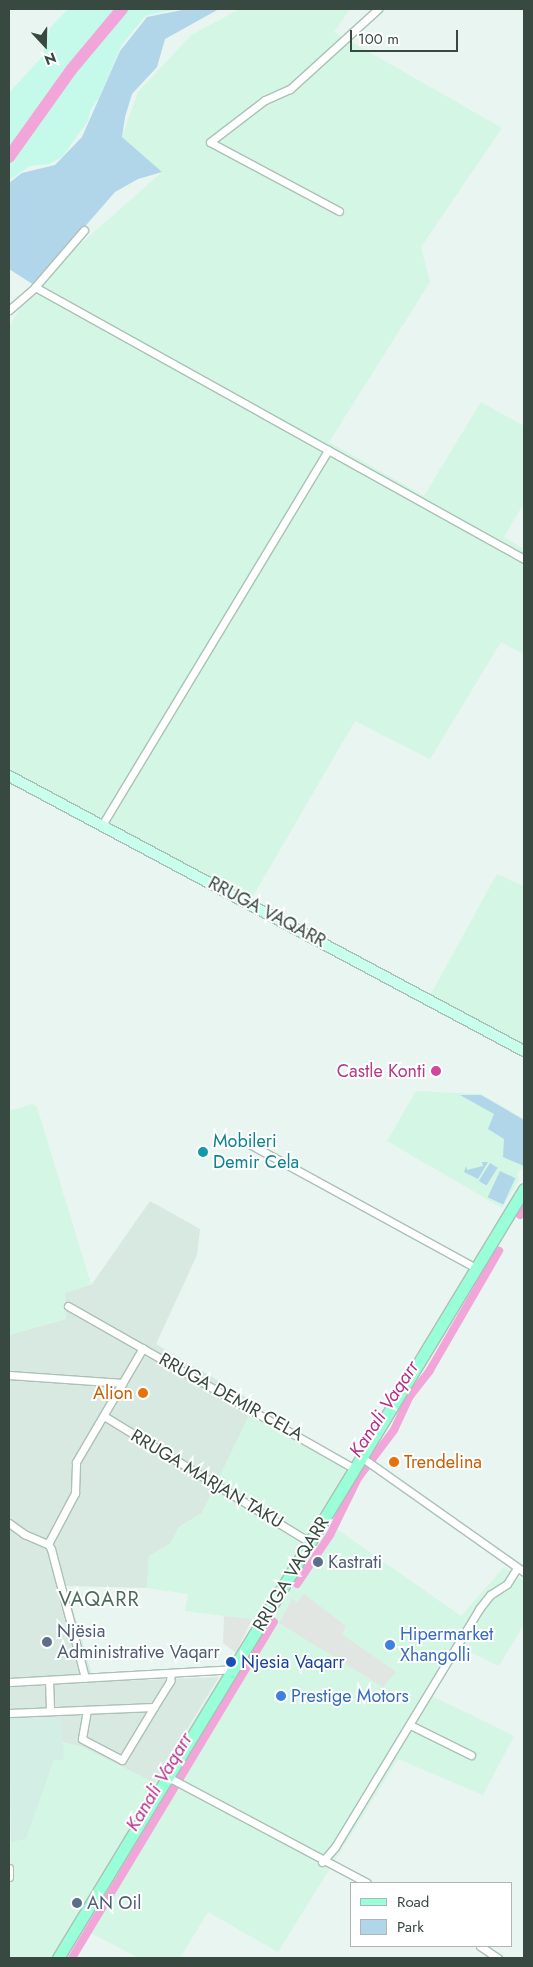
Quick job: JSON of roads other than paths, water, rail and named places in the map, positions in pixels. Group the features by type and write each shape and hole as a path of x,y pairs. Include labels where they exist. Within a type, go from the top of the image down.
{"main road":[{"name":"RRUGA VAQARR","path":"9,776 524,1051"},
{"name":"RRUGA VAQARR","path":"58,1958 174,1781 233,1669 355,1469 367,1461 476,1268 524,1190"}],"street":[{"path":"339,212 210,142 265,100 290,89 378,9"},
{"path":"9,310 35,287 84,230"},
{"path":"35,287 524,559"},
{"path":"102,825 328,450"},
{"path":"244,1140 476,1268"},
{"name":"RRUGA DEMIR CELA","path":"68,1306 107,1326 355,1469"},
{"path":"85,1678 48,1544 75,1493 76,1462 143,1348"},
{"path":"9,1374 123,1383"},
{"name":"RRUGA MARJAN TAKU","path":"104,1416 310,1542"},
{"path":"367,1461 524,1572"},
{"path":"9,1523 48,1544"},
{"path":"322,1862 334,1848 479,1609 490,1595 507,1584 517,1568"},
{"path":"9,1682 233,1669"},
{"path":"87,1710 82,1738 122,1760 170,1681 171,1673"},
{"path":"49,1680 50,1711"},
{"path":"9,1713 154,1707"},
{"path":"410,1725 471,1755"},
{"path":"174,1781 322,1862 365,1882"},
{"path":"9,1868 9,1877"},
{"path":"482,1947 498,1958"}],"waterway":[{"path":"9,157 71,70 122,9"},
{"path":"520,1215 524,1209"},
{"name":"Kanali Vaqarr","path":"297,1584 330,1535 358,1478 394,1430 410,1396 430,1370 499,1251"},
{"name":"Kanali Vaqarr","path":"72,1958 274,1622"}],"place":[{"name":"Castle Konti","path":"436,1071"},
{"name":"Mobileri Demir Cela","path":"203,1152"},
{"name":"Alion","path":"143,1393"},
{"name":"Trendelina","path":"394,1462"},
{"name":"Kastrati","path":"318,1562"},
{"name":"Njësia Administrative Vaqarr","path":"47,1642"},
{"name":"Hipermarket Xhangolli","path":"390,1645"},
{"name":"Njesia Vaqarr","path":"231,1662"},
{"name":"Prestige Motors","path":"281,1696"},
{"name":"AN Oil","path":"77,1903"}],"district":[{"name":"VAQARR","path":"99,1599"}]}
